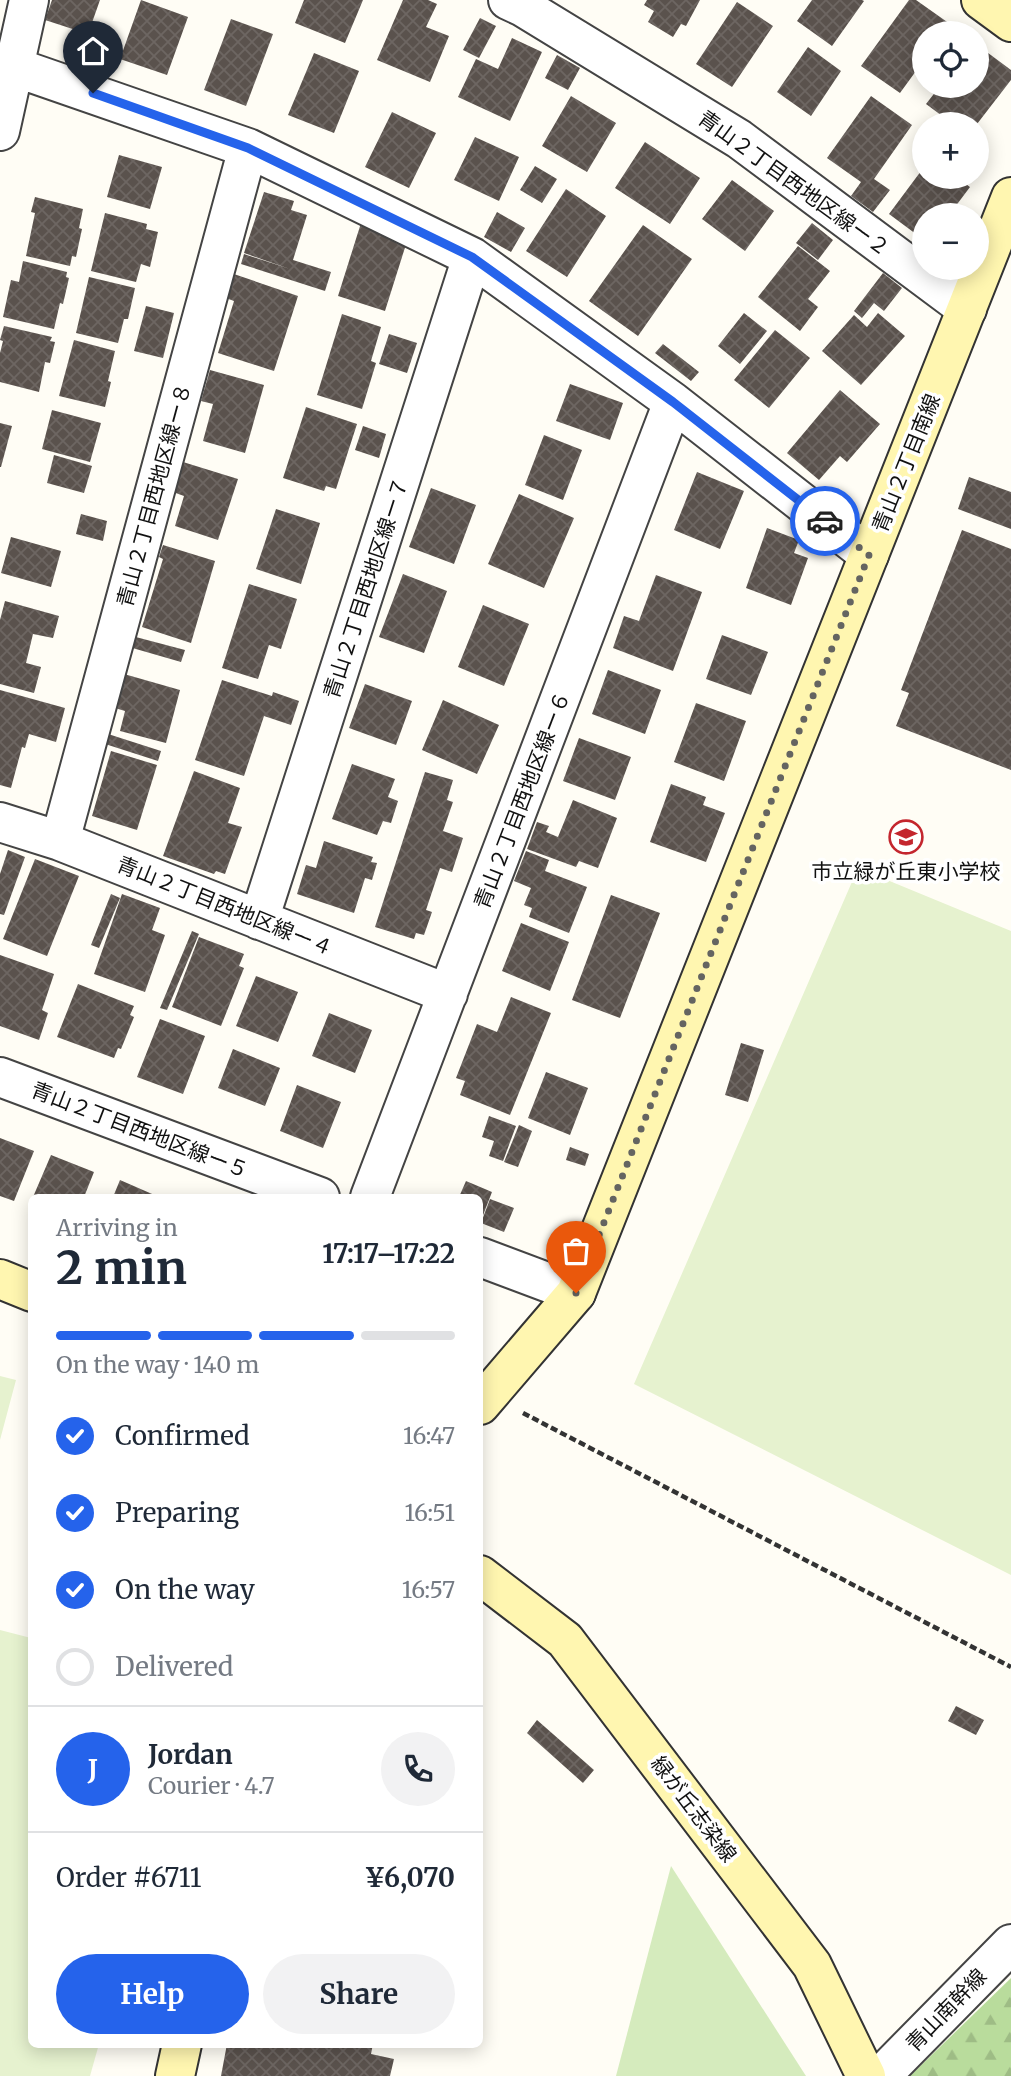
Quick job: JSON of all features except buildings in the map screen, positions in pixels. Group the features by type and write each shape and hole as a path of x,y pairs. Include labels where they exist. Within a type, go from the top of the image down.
{"street":[{"path":"0,131 8,64 29,0"},
{"name":"青山２丁目西地区線ー２","path":"508,0 738,139 967,309"},
{"path":"981,0 1011,22"},
{"path":"8,64 248,148 472,257 673,402 869,555"},
{"name":"青山２丁目西地区線ー８","path":"60,841 248,148"},
{"name":"青山２丁目南線","path":"484,1400 576,1293 1011,197"},
{"name":"青山２丁目西地区線ー７","path":"259,920 472,257"},
{"name":"青山２丁目西地区線ー６","path":"371,1194 673,402"},
{"name":"青山２丁目西地区線ー４","path":"0,822 60,841 448,994"},
{"name":"青山２丁目西地区線ー５","path":"0,1077 312,1194"},
{"path":"483,1258 576,1293"},
{"path":"0,1279 28,1290"},
{"name":"緑が丘志染線","path":"483,1578 565,1640 812,1965 866,2076"},
{"name":"青山南幹線","path":"881,2076 1011,1944"},
{"path":"175,2076 181,2048"}],"path":[{"path":"484,1400 1011,1667"}],"green space":[{"path":"858,868 1011,931 1011,1575 634,1384"},
{"path":"0,1376 16,1380 0,1440"},
{"path":"0,1630 28,1637 28,2048 98,2048 90,2076 0,2076"},
{"path":"671,1866 806,2076 616,2076"},
{"path":"1011,1978 1011,2076 910,2076"}],"way so far":[{"path":"576,1293 869,555 825,521"}],"place":[{"name":"市立緑が丘東小学校","path":"906,837"}],"route":[{"path":"93,93 248,148 472,257 673,402 825,521"}]}
